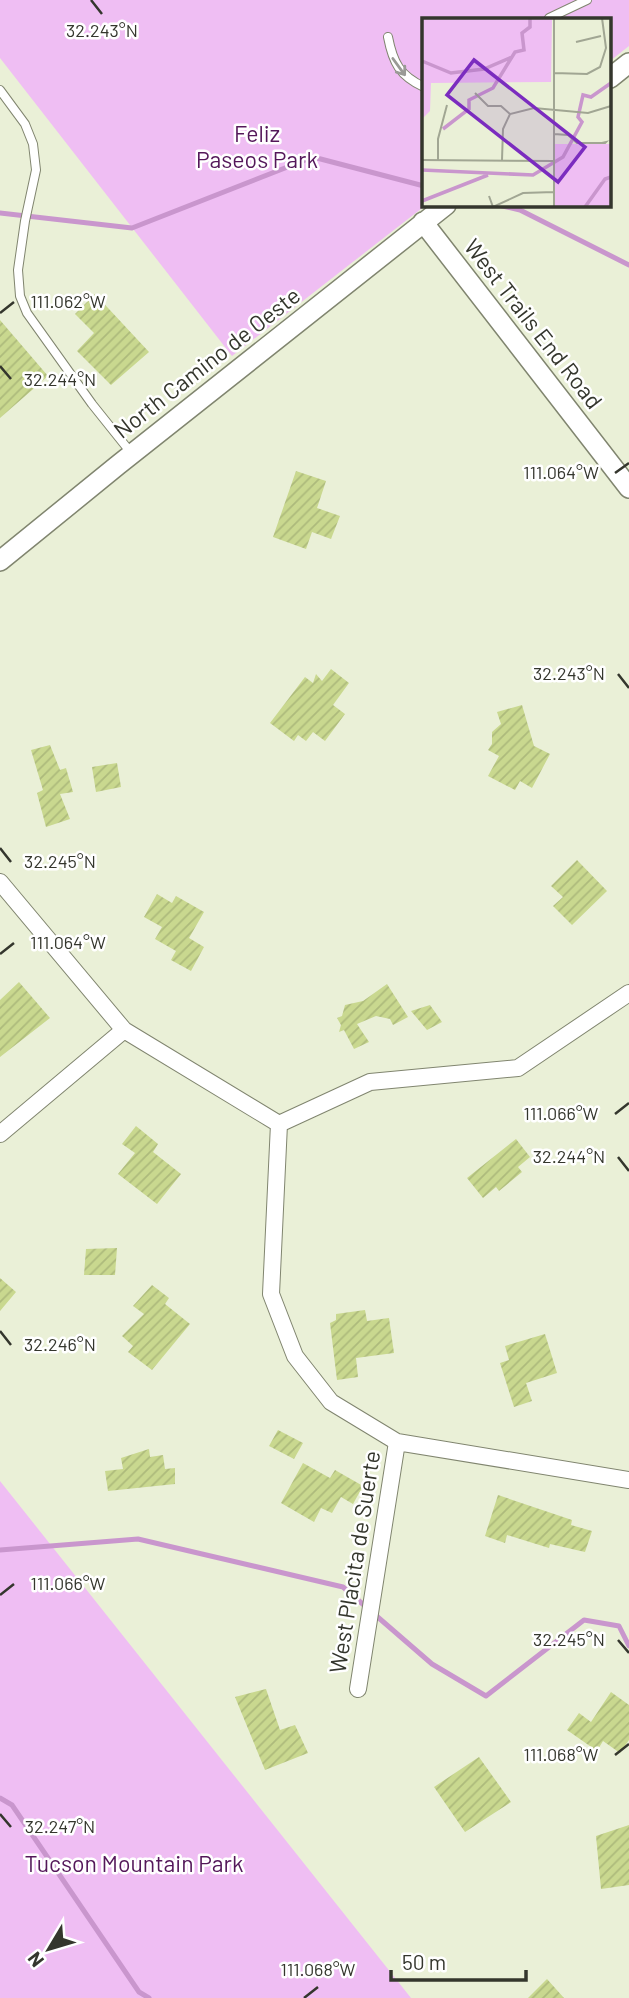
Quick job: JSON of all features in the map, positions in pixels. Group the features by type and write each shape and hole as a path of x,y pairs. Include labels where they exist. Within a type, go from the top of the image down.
{"street":[{"path":"612,76 629,63"},
{"name":"North Camino de Oeste","path":"0,561 445,206"},
{"name":"West Trails End Road","path":"424,222 629,488"},
{"path":"0,882 124,1030 279,1124 370,1082 518,1068 629,993"},
{"path":"0,1134 124,1030"},
{"name":"West Placita de Suerte","path":"279,1124 271,1294 295,1356 331,1402 397,1442 629,1480"},
{"name":"West Placita de Suerte","path":"358,1689 397,1442"}],"lane":[{"path":"549,18 587,0"},
{"path":"388,37 391,56 402,72 408,79 422,86"},
{"path":"0,90 25,124 33,144 36,170 18,270 20,296 27,313 131,454"}],"green space":[{"name":"Feliz Paseos Park","path":"0,0 629,0 629,46 612,59 612,18 422,18 422,206 425,206 232,356 0,58"},
{"name":"Tucson Mountain Park","path":"0,1481 411,1998 0,1998"}],"building":[{"path":"95,294 149,352 111,385 77,351 94,333 75,314"},
{"path":"0,320 48,376 0,418"},
{"path":"296,471 326,481 317,508 340,516 331,539 312,532 306,549 273,537"},
{"path":"331,669 349,683 333,705 345,714 325,741 313,732 306,741 298,735 294,741 270,723 305,677 313,683 316,674 322,681"},
{"path":"522,705 534,746 550,754 532,788 520,781 515,790 488,776 499,756 488,750 492,744 492,732 501,724 497,712"},
{"path":"50,745 60,770 66,768 73,792 60,794 70,819 46,827 37,793 43,790 31,750"},
{"path":"117,763 121,787 96,792 92,767"},
{"path":"577,860 607,891 572,925 553,906 563,897 551,886"},
{"path":"157,894 172,903 176,896 204,912 189,938 204,947 191,971 171,960 176,951 155,939 162,927 144,917"},
{"path":"19,982 50,1018 0,1057 0,1000"},
{"path":"387,984 408,1017 393,1025 390,1019 376,1016 357,1024 369,1042 354,1049 344,1030 339,1032 341,1025 337,1018 342,1016 345,1005 363,1001"},
{"path":"430,1005 442,1022 427,1030 411,1011"},
{"path":"136,1126 158,1144 153,1152 181,1174 157,1204 118,1174 135,1153 122,1144"},
{"path":"516,1139 530,1157 518,1167 522,1172 499,1191 496,1187 483,1198 467,1178"},
{"path":"117,1248 115,1275 84,1275 86,1249"},
{"path":"0,1278 16,1292 0,1311"},
{"path":"152,1285 169,1298 165,1304 190,1324 152,1370 128,1352 133,1346 122,1336 144,1314 133,1306"},
{"path":"365,1310 367,1321 389,1318 394,1353 356,1358 358,1377 337,1380 330,1323 336,1320 336,1314"},
{"path":"545,1334 557,1373 526,1383 532,1401 514,1407 500,1363 509,1360 505,1346"},
{"path":"278,1430 303,1443 294,1459 269,1446"},
{"path":"149,1449 150,1457 163,1455 165,1469 175,1468 175,1484 108,1491 105,1471 123,1469 121,1458"},
{"path":"303,1463 330,1478 335,1470 363,1486 353,1504 341,1497 332,1513 321,1508 314,1522 281,1503"},
{"path":"498,1495 572,1520 571,1525 592,1531 585,1552 550,1544 549,1548 507,1535 505,1543 485,1536"},
{"path":"266,1689 280,1730 295,1725 308,1753 265,1770 235,1697"},
{"path":"611,1692 629,1705 629,1740 620,1753 603,1741 597,1751 567,1730 579,1713 591,1722"},
{"path":"479,1757 511,1802 465,1832 434,1787"},
{"path":"629,1825 629,1885 601,1889 596,1836"},
{"path":"547,1979 564,1998 528,1998"}],"waterway":[{"path":"0,213 132,228 313,157 422,185"},
{"path":"502,206 520,210 629,265"},
{"path":"0,1550 138,1539 343,1587 432,1664 486,1696 584,1620 619,1626 629,1646"},
{"path":"0,1798 12,1805 139,1992 149,1998"}]}
